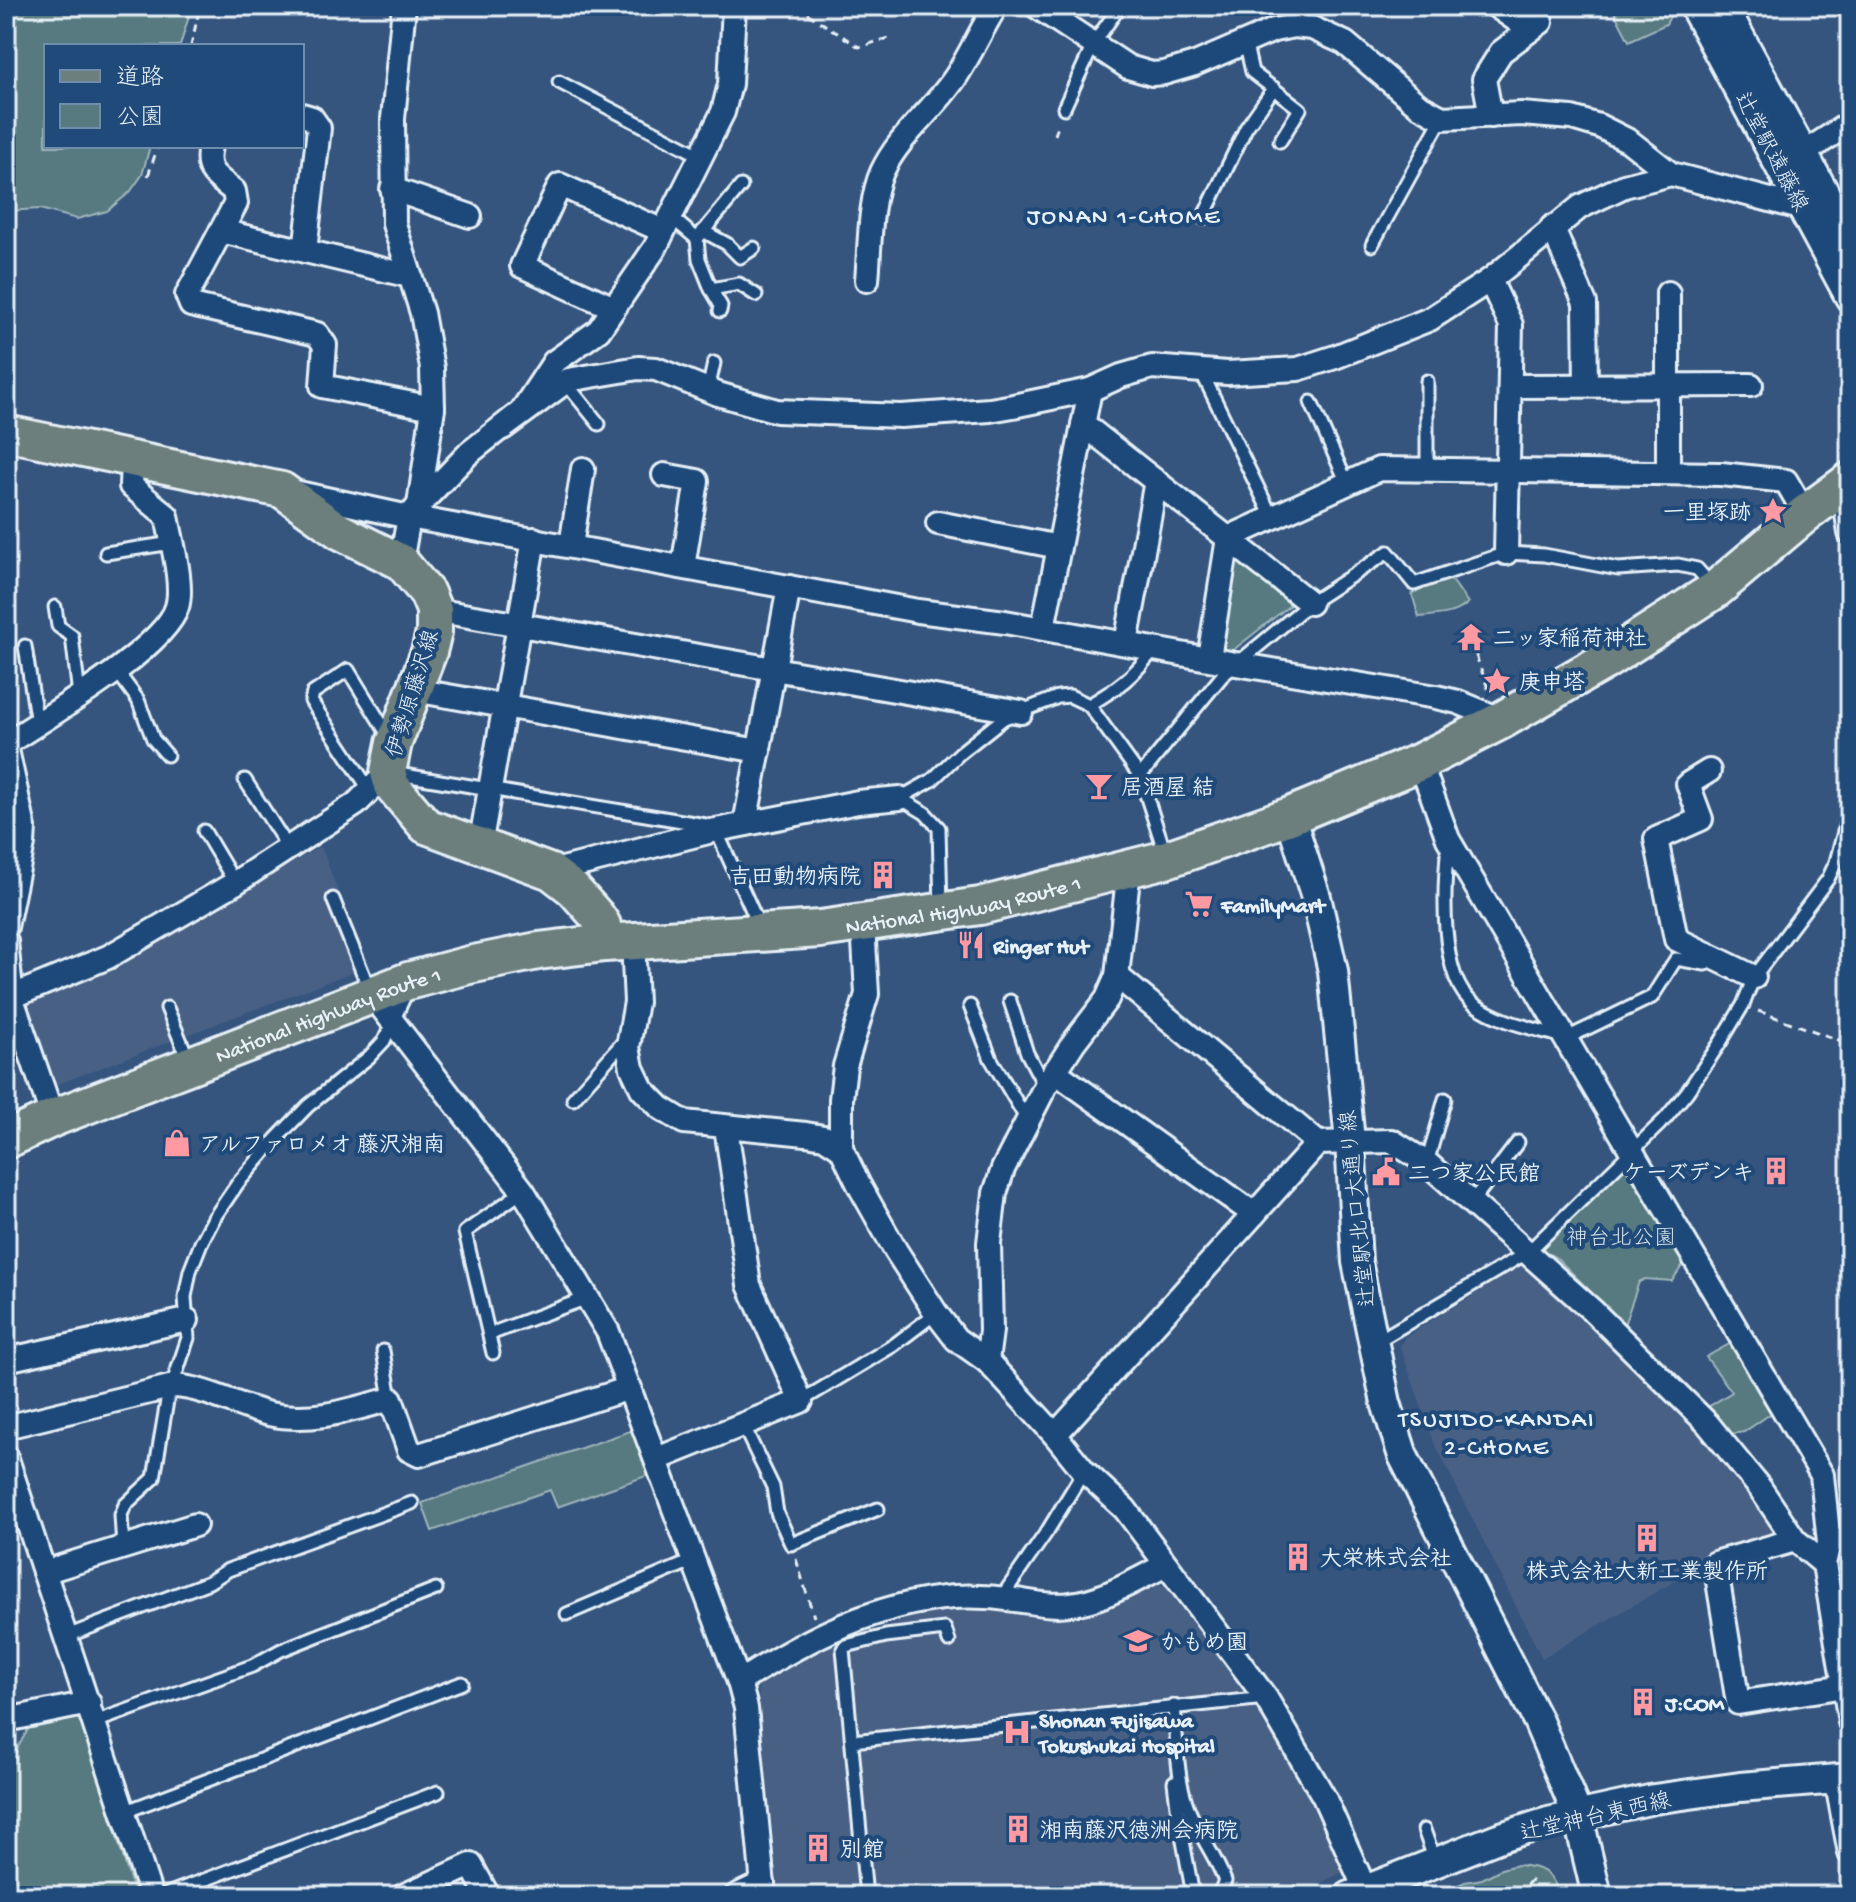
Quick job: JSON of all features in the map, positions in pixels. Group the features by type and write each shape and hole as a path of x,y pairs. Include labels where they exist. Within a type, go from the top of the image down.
{"highway":[{"name":"National Highway Route 1","path":"6,1140 53,1118 190,1065 383,1008 412,981 469,965 538,951 863,924 980,906 1167,859 1290,816 1420,762 1497,711 1603,662 1715,590 1805,514 1846,484"}],"main road":[{"name":"伊勢原藤沢線","path":"6,433 282,490 339,531 401,562 427,593 434,610 432,642 384,768 392,786 426,826 551,872 573,889 619,942"}],"street":[{"path":"401,562 433,408 429,340 394,224 393,119 404,6"},
{"path":"503,428 527,403 554,362 599,330 667,224 723,112 730,84 734,6"},
{"path":"867,280 876,189 882,171 896,148 957,75 996,6"},
{"path":"1036,6 1128,67 1152,74 1195,64 1294,16 1345,43 1418,105 1442,118 1544,114 1572,118 1629,141 1671,174 1843,217"},
{"path":"1491,116 1484,79 1501,52 1535,25 1496,6"},
{"name":"辻堂駅遠藤線","path":"1694,6 1850,297"},
{"name":"辻堂駅遠藤線","path":"1728,8 1802,154 1843,217 1850,240"},
{"path":"304,116 312,118 319,128 305,251"},
{"path":"1802,154 1850,123"},
{"path":"210,148 207,159 211,173 234,191 236,203 187,295 191,305 317,334 325,345 322,386 433,408"},
{"path":"414,511 469,453 565,382 588,375 638,368 656,369 708,390 777,411 901,416 990,410 1090,390 1152,367 1227,373 1270,372 1321,363 1430,319 1490,280 1552,227 1597,197 1624,186 1671,174"},
{"path":"614,308 522,266 560,185 667,224"},
{"path":"392,189 470,216"},
{"path":"1552,227 1585,303 1586,385"},
{"path":"221,231 410,276"},
{"path":"1490,280 1511,325 1506,553"},
{"path":"1668,293 1668,473"},
{"path":"1510,386 1751,385"},
{"path":"1043,628 1090,390"},
{"path":"1083,424 1310,603"},
{"path":"6,927 24,828 6,744 148,647 170,623 180,595 167,516 131,486 132,459"},
{"path":"571,546 583,469"},
{"path":"1228,538 1379,469 1721,474 1786,481 1805,514"},
{"path":"664,475 697,481 683,567"},
{"path":"1126,643 1156,481"},
{"path":"1846,484 1850,533"},
{"path":"282,490 414,511 534,539 918,611 1043,628 1436,697 1497,711"},
{"path":"938,523 1059,547"},
{"path":"1209,658 1228,538"},
{"path":"480,846 534,539"},
{"path":"745,824 789,587"},
{"path":"434,610 1021,712"},
{"path":"414,690 759,751"},
{"path":"1420,762 1448,839 1822,1475 1834,1548 1844,1686 1850,1722"},
{"path":"9,999 108,957 235,883 356,804 384,768"},
{"path":"1709,771 1688,784 1701,819 1656,839 1676,939 1754,977"},
{"path":"551,872 716,830 858,802 900,798"},
{"name":"辻堂駅北口大通り線","path":"1290,816 1316,897 1333,971 1350,1141 1357,1262 1386,1403 1403,1456 1538,1721 1578,1816 1597,1896"},
{"path":"987,1361 991,1331 990,1217 1003,1169 1049,1079 1107,999 1117,976 1129,869"},
{"path":"863,924 867,994 845,1066 841,1148 896,1251 956,1339 987,1361 1084,1471 1125,1509 1266,1698 1324,1797 1358,1892"},
{"path":"6,941 9,999 53,1118"},
{"path":"619,942 636,1002 629,1035 632,1068 642,1089 651,1098 684,1122 824,1137 841,1148"},
{"path":"1117,976 1318,1143 1392,1141 1427,1163 1594,1312 1707,1423 1760,1488 1795,1540"},
{"path":"383,1008 523,1191 608,1332 739,1682 748,1723 763,1890 736,1896"},
{"path":"1049,1079 1254,1214"},
{"path":"657,1459 801,1401 749,1285 726,1127"},
{"path":"1055,1435 1318,1143"},
{"path":"6,1360 187,1320"},
{"path":"6,1427 174,1386 192,1387 240,1406 299,1418 330,1415 391,1399 409,1450 419,1455 630,1388"},
{"path":"6,1456 151,1896"},
{"path":"44,1572 195,1525"},
{"path":"1834,1548 1795,1540 1715,1563 1738,1703 1844,1686"},
{"path":"739,1682 781,1656 852,1621 917,1602 953,1597 1070,1605 1103,1594 1166,1565"},
{"path":"6,1720 92,1713"},
{"path":"1843,1779 1850,1853"},
{"name":"辻堂神台東西線","path":"1358,1892 1498,1838 1578,1816 1669,1797 1740,1787 1843,1779"},
{"path":"403,1896 471,1865 488,1896"}],"lane":[{"path":"1064,108 1094,43 1120,6"},
{"path":"1245,41 1252,72 1300,109 1280,141"},
{"path":"559,82 701,156"},
{"path":"1203,218 1246,128 1274,88"},
{"path":"1372,245 1442,118"},
{"path":"720,311 721,306 699,259 700,235 741,186"},
{"path":"667,224 727,244 740,257 754,248"},
{"path":"733,286 744,273"},
{"path":"711,289 739,284 756,295"},
{"path":"708,390 714,363"},
{"path":"1201,371 1272,517"},
{"path":"1427,381 1427,469"},
{"path":"565,382 599,424"},
{"path":"1311,402 1347,483"},
{"path":"106,553 172,543"},
{"path":"1140,776 1222,676 1310,603 1388,552 1414,584 1506,553 1544,555 1618,569 1678,565 1697,569 1715,590"},
{"path":"55,607 58,626 72,636 79,695"},
{"path":"25,646 37,724"},
{"path":"1089,705 1136,673 1155,648"},
{"path":"116,670 138,700 153,739 167,755"},
{"path":"384,768 348,670 313,693 311,701 384,768 706,825 716,830 756,919"},
{"path":"942,912 939,828 925,813 900,798 932,780 1004,718 1058,697 1070,696 1089,705 1140,776 1167,859"},
{"path":"245,780 289,849"},
{"path":"1372,1344 1528,1252 1675,1108 1743,1005 1754,977 1828,879 1836,862 1850,809"},
{"path":"204,831 235,883"},
{"path":"1448,839 1445,874 1448,959 1456,983 1472,1003 1499,1017 1567,1038 1652,997 1676,959 1705,964 1709,955"},
{"path":"123,1547 121,1515 125,1505 154,1478 167,1401 188,1338 185,1297 190,1271 214,1218 238,1183 308,1106 384,1041 383,1008 333,899"},
{"path":"1010,1001 1027,1053 1049,1079"},
{"path":"970,1006 991,1059 1027,1120"},
{"path":"167,1008 190,1065"},
{"path":"573,1099 629,1035"},
{"path":"1427,1163 1445,1099"},
{"path":"1471,1204 1518,1142"},
{"path":"493,1353 465,1232 523,1191"},
{"path":"490,1334 587,1298"},
{"path":"801,1401 894,1345 936,1313"},
{"path":"383,1351 391,1399"},
{"path":"743,1425 773,1487 777,1513 791,1544 878,1509"},
{"path":"1001,1598 1084,1471"},
{"path":"67,1636 209,1582 228,1570 412,1503"},
{"path":"567,1614 694,1560"},
{"path":"92,1713 252,1666 281,1650 436,1589"},
{"path":"866,1896 842,1654 846,1646 886,1636 945,1629 949,1641"},
{"path":"124,1812 462,1683"},
{"path":"852,1741 1266,1698"},
{"path":"1170,1707 1178,1814 1193,1895 1198,1896"},
{"path":"1170,1707 1183,1794 1225,1881 1218,1896"},
{"path":"162,1896 438,1792"},
{"path":"1424,1830 1435,1862"}],"path":[{"path":"191,44 200,6"},
{"path":"796,6 852,45 866,46 889,38"},
{"path":"148,176 157,148"},
{"path":"1471,642 1497,711"},
{"path":"1743,1005 1850,1044"},
{"path":"791,1544 820,1636"},
{"path":"1517,1896 1533,1878"}],"shaded area":[{"path":"321,846 366,967 50,1087 21,1001 69,982 194,921"},
{"path":"1526,1263 1712,1446 1779,1532 1706,1556 1706,1563 1542,1658 1434,1442 1400,1346 1405,1337"},
{"name":"Shonan Fujisawa Tokushukai Hospital","path":"1158,1583 1165,1587 1264,1720 1301,1783 1334,1852 1339,1851 1347,1870 1294,1896 779,1896 758,1685 809,1654 920,1615 1009,1610 1048,1619 1080,1618"}],"green space":[{"path":"82,6 192,6 181,44 44,44 44,148 149,148 142,175 130,192 107,211 77,219 40,209 6,211 6,12"},
{"path":"1611,6 1675,7 1666,24 1629,41"},
{"path":"1237,560 1294,602 1232,651 1219,649"},
{"path":"1447,578 1468,603 1452,612 1419,617 1412,594 1421,586"},
{"name":"神台北公園","path":"1627,1164 1688,1257 1672,1281 1645,1279 1639,1282 1624,1325 1541,1245"},
{"path":"1733,1342 1776,1410 1744,1432 1731,1434 1705,1409 1732,1392 1706,1357"},
{"path":"636,1429 652,1474 557,1507 550,1490 432,1531 422,1503"},
{"path":"80,1715 135,1896 6,1896 6,1768 30,1726"},
{"path":"1517,1865 1545,1872 1560,1896 1433,1896 1465,1882 1482,1879"}],"place":[{"name":"一里塚跡","path":"1773,511"},
{"name":"二ッ家稲荷神社","path":"1471,637"},
{"name":"庚申塔","path":"1497,681"},
{"name":"居酒屋 結","path":"1099,786"},
{"name":"吉田動物病院","path":"883,875"},
{"name":"FamilyMart","path":"1199,904"},
{"name":"Ringer Hut","path":"971,945"},
{"name":"アルファロメオ 藤沢湘南","path":"177,1143"},
{"name":"ケーズデンキ","path":"1776,1171"},
{"name":"二つ家公民館","path":"1386,1172"},
{"name":"株式会社大新工業製作所","path":"1647,1538"},
{"name":"大栄株式会社","path":"1298,1557"},
{"name":"かもめ園","path":"1138,1641"},
{"name":"J:COM","path":"1643,1702"},
{"name":"Shonan Fujisawa Tokushukai Hospital","path":"1017,1732"},
{"name":"湘南藤沢徳洲会病院","path":"1018,1829"},
{"name":"別館","path":"818,1848"}],"district":[{"name":"JONAN 1-CHOME","path":"1124,215"},
{"name":"TSUJIDO-KANDAI 2-CHOME","path":"1497,1432"}]}
